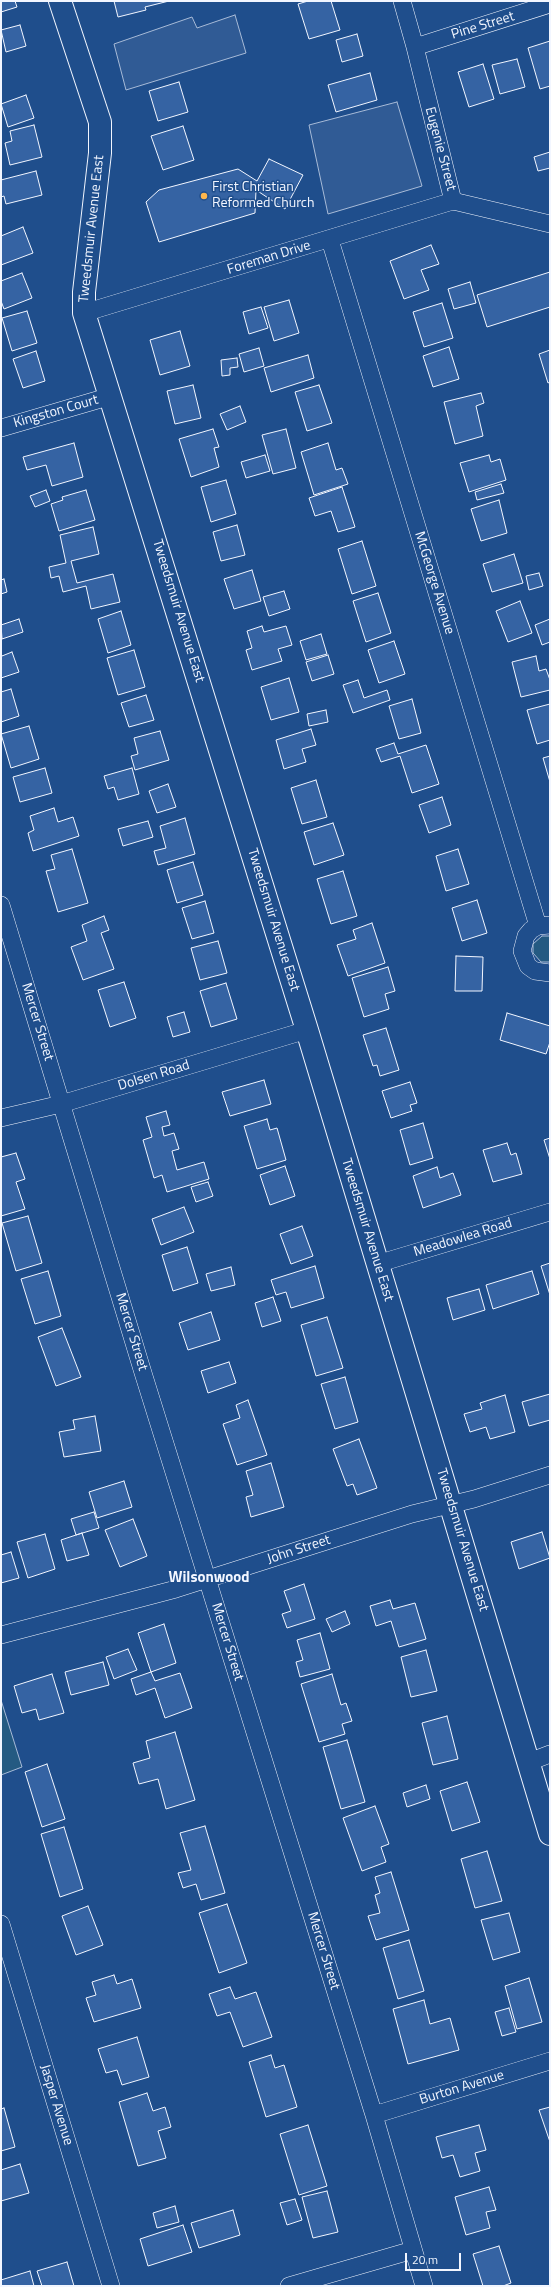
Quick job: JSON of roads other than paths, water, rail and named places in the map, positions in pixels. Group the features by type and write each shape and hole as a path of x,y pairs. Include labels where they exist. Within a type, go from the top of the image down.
{"street":[{"name":"Tweedsmuir Avenue East","path":"60,1 100,122 100,153 84,292 84,312 307,1030 550,1834"},
{"name":"Eugenie Street","path":"402,1 415,47 453,201 550,224"},
{"name":"Pine Street","path":"415,47 550,4"},
{"name":"Foreman Drive","path":"84,312 330,240 453,201"},
{"name":"McGeorge Avenue","path":"330,240 544,926 526,936 522,952 524,959 535,971 550,973"},
{"name":"Kingston Court","path":"1,428 111,396"},
{"name":"Mercer Street","path":"1,905 207,1578 374,2115 424,2286"},
{"name":"Dolsen Road","path":"1,1118 61,1104 307,1030"},
{"name":"Meadowlea Road","path":"377,1264 550,1212"},
{"name":"John Street","path":"1,1635 176,1589 412,1514 474,1499 550,1475"},
{"path":"529,1762 550,1754"},
{"name":"Jasper Avenue","path":"1,1924 111,2286"},
{"name":"Burton Avenue","path":"374,2115 550,2061"},
{"path":"289,2286 413,2250"}],"place":[{"name":"First Christian Reformed Church","path":"204,196"}],"district":[{"name":"Wilsonwood","path":"209,1578"}]}
